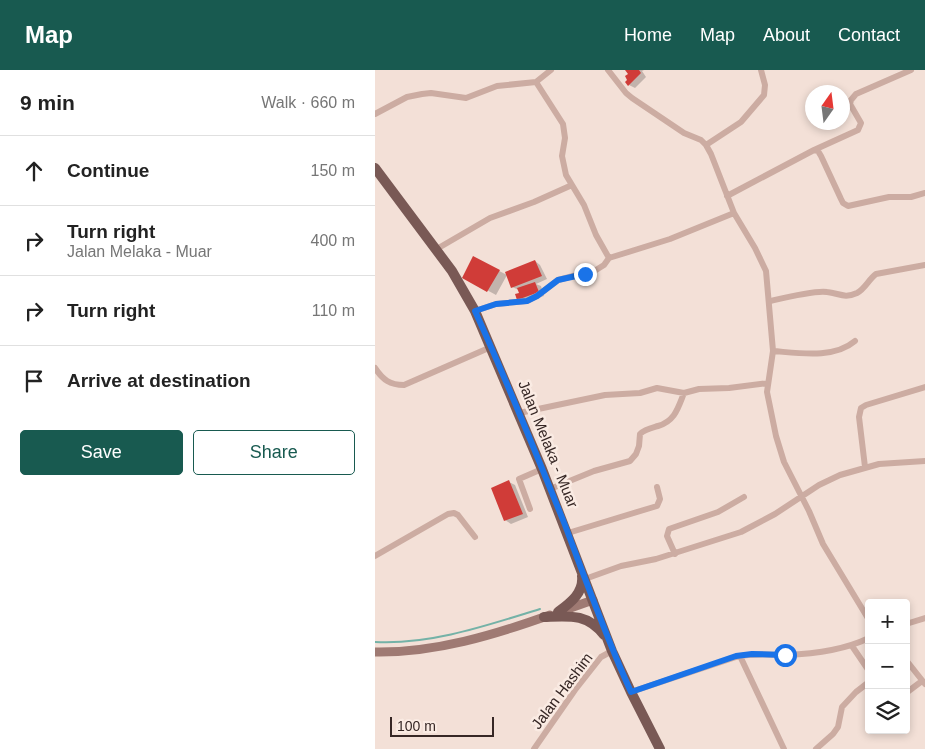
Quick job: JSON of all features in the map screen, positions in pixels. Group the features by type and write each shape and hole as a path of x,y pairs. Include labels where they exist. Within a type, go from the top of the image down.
{"main road":[{"name":"Jalan Melaka - Muar","path":"375,168 456,279 475,311 542,469 611,646 631,692 660,749"},
{"path":"558,612 577,595 584,575"},
{"path":"375,652 415,650 455,642 509,629 593,600"},
{"path":"544,617 581,617 599,628 611,646"}],"street":[{"path":"375,114 407,98 422,94 431,93 465,98 497,86 536,82 551,70"},
{"path":"608,70 626,93 684,133 701,140 711,154 734,213 763,264 769,301 773,351 767,392 784,462 831,558 865,613"},
{"path":"706,145 741,122 764,95 765,85 761,70"},
{"path":"727,196 810,151 858,130 861,123 850,104 856,94 911,70"},
{"path":"536,82 563,124 565,131 562,156 563,166 609,258"},
{"path":"814,150 821,156 843,204 848,206 889,197 911,197 925,193"},
{"path":"435,250 491,218 572,185"},
{"path":"475,311 496,304 527,301 558,280 596,270 604,265 609,258 670,239 734,213"},
{"path":"769,301 827,292 836,295 851,295 859,292 870,278 876,274 925,265"},
{"path":"773,351 821,352 841,350 855,341"},
{"path":"375,368 387,382 395,385 404,385 491,348"},
{"path":"519,413 605,395 639,393 657,388 685,393 699,389 768,384"},
{"path":"865,467 859,417 861,408 925,387"},
{"path":"550,489 594,471 630,461 636,454 639,446 640,434 644,430 666,423 678,410 685,393"},
{"path":"584,575 675,554 741,532 775,514 801,496 840,474 879,464 925,461"},
{"path":"530,509 519,479 542,469"},
{"path":"567,533 657,506 660,499 657,487"},
{"path":"675,554 667,536 669,529 718,512 744,497"},
{"path":"375,556 448,514 454,513 458,515 475,537"},
{"path":"910,623 925,618"},
{"path":"631,692 740,656 752,654 804,654 852,646 865,640"},
{"name":"Jalan Hashim","path":"534,749 585,677 611,646"},
{"path":"852,646 865,665"},
{"path":"740,656 784,749"},
{"path":"910,665 923,682 910,690"},
{"path":"816,749 838,727 842,707 865,685"}],"building":[{"path":"625,70 639,70 641,73 628,86 625,82 627,80 625,76 628,74"},
{"path":"473,256 500,270 487,292 462,278"},
{"path":"535,260 542,276 511,288 505,272"},
{"path":"535,282 539,292 517,300 515,294 519,293 517,288"},
{"path":"509,480 523,514 504,521 491,488"}],"waterway":[{"path":"375,642 417,640 459,633 540,609"}],"route":[{"path":"585,274 558,280 545,291 527,301 496,304 475,311 519,413 612,651 631,692 736,656 752,654 785,655"}]}
